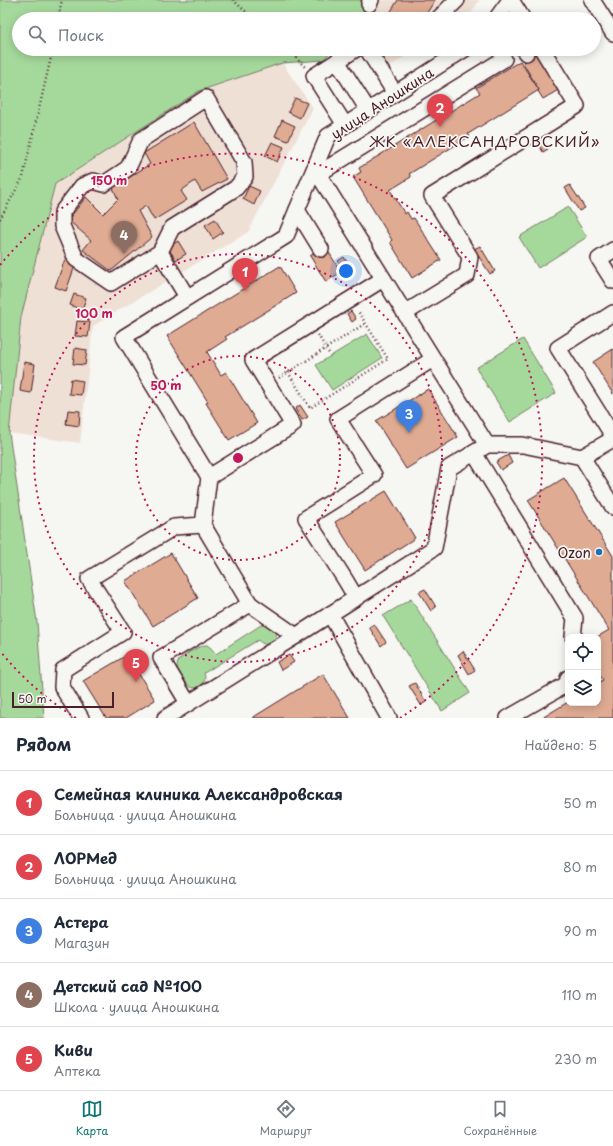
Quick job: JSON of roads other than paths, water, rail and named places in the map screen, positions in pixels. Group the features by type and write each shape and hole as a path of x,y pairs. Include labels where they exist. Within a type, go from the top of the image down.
{"street":[{"path":"445,12 457,0"},
{"path":"592,0 600,12"},
{"path":"601,14 613,33"},
{"path":"345,56 314,76 345,126"},
{"path":"371,56 395,93"},
{"name":"улица Аношкина","path":"209,477 124,337 286,236 316,171 328,136 455,56"},
{"path":"405,313 467,275 470,257 432,196 577,106 536,56"},
{"path":"487,445 316,171 504,59"},
{"path":"337,61 368,110"},
{"path":"206,98 244,162 245,177 236,188 172,228 160,252 110,283 76,259 62,226 62,212 82,186 93,181 104,184 128,168 141,140 206,98"},
{"path":"295,215 318,251"},
{"path":"613,250 599,259 613,281"},
{"path":"160,252 187,297"},
{"path":"296,636 250,604 203,525 209,477 293,425 253,360 383,279"},
{"path":"165,718 434,548 449,468 487,445 523,446 582,457 613,437 558,348 613,313"},
{"path":"356,598 306,518 374,476 338,419 433,359"},
{"path":"474,453 575,618 572,634"},
{"path":"582,457 613,507"},
{"path":"81,718 62,687 63,670 123,632 89,579 174,527 203,525"},
{"path":"188,703 161,658 250,604"},
{"path":"330,614 389,718"},
{"path":"508,718 565,685"}],"place":[{"name":"ЛОРМед","path":"440,127"},
{"name":"Детский сад №100","path":"124,254"},
{"name":"Семейная клиника Александровская","path":"245,291"},
{"name":"Астера","path":"409,433"},
{"name":"Ozon","path":"599,552"},
{"name":"Киви","path":"136,682"}],"district":[{"name":"ЖК «АЛЕКСАНДРОВСКИЙ»","path":"485,140"}]}
